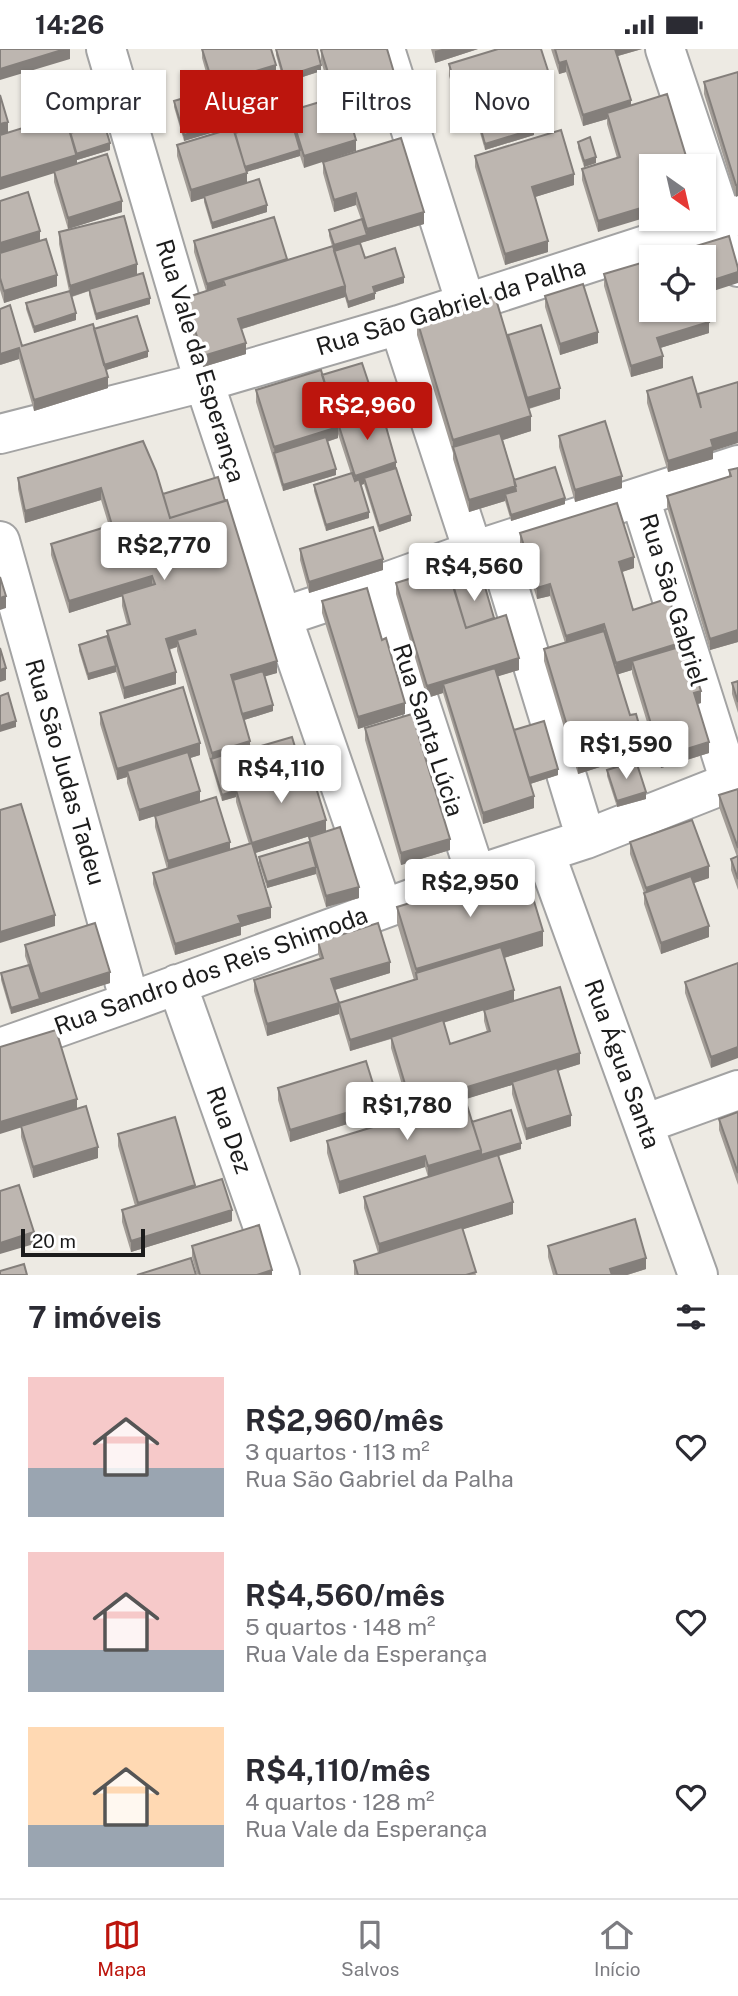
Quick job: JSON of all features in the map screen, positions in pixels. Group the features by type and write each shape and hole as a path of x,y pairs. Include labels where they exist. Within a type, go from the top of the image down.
{"street":[{"name":"Rua Vale da Esperança","path":"106,49 204,382 383,909"},
{"path":"385,49 466,304"},
{"path":"665,49 731,218 738,268"},
{"name":"Rua São Gabriel da Palha","path":"0,434 204,382 399,325 731,218"},
{"path":"399,325 484,548 586,839"},
{"path":"282,617 738,465"},
{"name":"Rua São Gabriel","path":"640,498 734,780"},
{"name":"Rua São Judas Tadeu","path":"0,541 130,1002"},
{"name":"Rua Santa Lúcia","path":"380,585 477,875"},
{"name":"Rua Sandro dos Reis Shimoda","path":"0,1048 477,875 586,839 734,780"},
{"name":"Rua Água Santa","path":"545,853 698,1275"},
{"name":"Rua Dez","path":"177,984 280,1275"},
{"path":"644,1124 738,1090"}],"building":[{"path":"0,49 65,49 0,69"},
{"path":"202,49 271,49 276,65 259,70 209,70"},
{"path":"276,49 317,49 321,65 303,71 282,70"},
{"path":"387,49 393,70 327,70 321,50"},
{"path":"498,49 541,49 548,70 451,70 449,64"},
{"path":"555,49 615,49 631,100 583,115 566,61 559,63"},
{"path":"738,72 738,185 736,185 704,82"},
{"path":"667,94 685,154 639,154 639,209 598,221 582,169 620,157 607,113"},
{"path":"0,95 8,122 0,124"},
{"path":"180,99 180,121 174,101"},
{"path":"317,103 317,133 354,133 356,140 304,156 297,133 303,133 303,107"},
{"path":"21,129 21,133 70,133 77,155 0,178 0,135"},
{"path":"561,130 574,174 532,187 548,241 505,254 475,156"},
{"path":"70,133 107,133 110,143 76,154"},
{"path":"217,133 235,133 247,173 191,190 177,145"},
{"path":"235,133 295,133 300,150 245,167"},
{"path":"482,133 521,133 485,144"},
{"path":"590,137 596,157 584,161 578,142"},
{"path":"401,138 424,212 367,229 356,193 334,200 323,162"},
{"path":"107,154 122,201 68,218 54,171"},
{"path":"259,179 267,205 212,223 204,196"},
{"path":"28,192 40,231 0,243 0,201"},
{"path":"124,216 137,264 70,286 59,232"},
{"path":"274,217 287,259 207,284 194,241"},
{"path":"362,219 367,235 334,245 329,230"},
{"path":"729,236 738,272 716,279 716,245 699,245"},
{"path":"46,239 57,275 4,291 0,278 0,253"},
{"path":"360,243 365,258 395,248 404,277 373,287 375,293 348,302 334,251"},
{"path":"333,246 345,286 238,319 246,343 203,356 185,298 225,285 223,280"},
{"path":"639,264 639,322 709,322 657,338 663,356 631,366 604,274"},
{"path":"143,273 150,298 96,314 89,289"},
{"path":"583,284 598,332 560,344 545,296"},
{"path":"70,291 76,313 34,327 26,303"},
{"path":"495,296 531,416 453,440 417,320"},
{"path":"10,305 22,346 93,324 108,377 34,400 19,348 0,354 0,309"},
{"path":"137,316 148,351 104,365 94,329"},
{"path":"541,325 560,388 527,398 508,335"},
{"path":"362,363 374,399 334,412 322,375"},
{"path":"321,370 338,427 274,447 256,390"},
{"path":"692,377 701,408 698,394 738,382 738,432 711,440 713,447 668,461 647,391"},
{"path":"381,409 396,462 355,476 338,423"},
{"path":"605,421 622,476 575,490 559,436"},
{"path":"500,433 516,486 469,500 453,447"},
{"path":"326,437 336,469 283,485 274,453"},
{"path":"143,441 156,471 170,518 227,500 277,661 231,675 250,741 212,753 177,640 196,634 195,630 166,639 176,672 124,688 107,631 130,624 122,594 155,584 152,576 69,601 51,544 112,525 101,488 25,511 18,478"},
{"path":"555,467 565,498 511,515 505,494 516,491 514,480"},
{"path":"396,468 411,515 379,526 364,478"},
{"path":"738,468 738,630 710,639 667,496 731,476 729,470"},
{"path":"352,473 355,481 359,479 369,512 326,525 314,485"},
{"path":"218,477 225,501 170,518 163,494"},
{"path":"617,503 634,557 619,562 633,610 669,598 683,642 616,663 604,624 566,636 550,584 537,588 520,533"},
{"path":"373,527 383,559 309,582 300,549"},
{"path":"447,567 466,628 506,615 519,658 427,686 396,583"},
{"path":"0,577 6,596 0,598"},
{"path":"483,580 494,618 466,628 454,588"},
{"path":"367,588 382,640 386,638 405,703 358,717 322,601"},
{"path":"604,631 630,715 636,714 644,742 578,762 544,649"},
{"path":"107,636 116,666 88,674 79,645"},
{"path":"686,645 701,691 694,693 709,742 661,757 632,661"},
{"path":"0,648 6,668 0,670"},
{"path":"495,668 534,796 483,813 443,684"},
{"path":"263,671 273,705 242,714 233,680"},
{"path":"738,681 738,702 732,683"},
{"path":"183,687 200,743 117,769 100,713"},
{"path":"8,693 16,721 0,726 0,696"},
{"path":"412,714 450,839 401,853 365,728"},
{"path":"544,721 558,769 529,778 514,730"},
{"path":"292,737 302,770 222,795 211,759 250,746 251,749"},
{"path":"188,752 200,791 139,810 127,771"},
{"path":"636,761 646,792 617,801 607,770"},
{"path":"310,768 326,820 252,843 236,790"},
{"path":"738,789 738,848 719,795"},
{"path":"216,797 230,842 168,861 155,816"},
{"path":"21,804 55,915 0,932 0,810"},
{"path":"692,820 709,866 646,888 630,842"},
{"path":"340,827 359,887 326,896 309,837"},
{"path":"309,842 316,867 267,882 259,857"},
{"path":"252,843 271,907 238,916 241,923 175,944 153,873"},
{"path":"738,856 738,879 731,859"},
{"path":"524,868 543,931 416,969 397,907"},
{"path":"691,876 709,926 661,943 644,893"},
{"path":"95,923 110,972 40,994 25,945"},
{"path":"378,923 390,962 331,979 339,1003 267,1024 254,980 323,958 318,942"},
{"path":"501,947 514,990 350,1040 339,1003 417,979 416,973"},
{"path":"738,963 738,1047 711,1057 685,982"},
{"path":"29,965 40,999 11,1008 1,973"},
{"path":"560,987 580,1053 411,1104 391,1037 443,1020 450,1044 490,1031 484,1010"},
{"path":"56,1030 77,1099 0,1122 0,1047"},
{"path":"366,1061 379,1103 290,1130 278,1088"},
{"path":"557,1068 571,1115 526,1129 512,1082"},
{"path":"465,1099 481,1150 428,1166 425,1156 339,1182 327,1141"},
{"path":"86,1106 98,1147 33,1167 21,1126"},
{"path":"511,1110 521,1143 481,1155 472,1122"},
{"path":"738,1112 738,1173 719,1119"},
{"path":"175,1117 195,1185 138,1203 118,1134"},
{"path":"498,1155 513,1202 379,1244 364,1197"},
{"path":"222,1179 232,1210 131,1241 122,1210"},
{"path":"19,1185 34,1232 0,1243 0,1191"},
{"path":"635,1219 646,1258 610,1269 612,1275 557,1275 548,1246"},
{"path":"259,1225 272,1270 257,1275 200,1275 192,1246"},
{"path":"462,1227 476,1272 466,1275 358,1275 354,1261"},
{"path":"191,1258 196,1275 137,1275"},
{"path":"24,1264 27,1275 0,1275 0,1271"}]}
